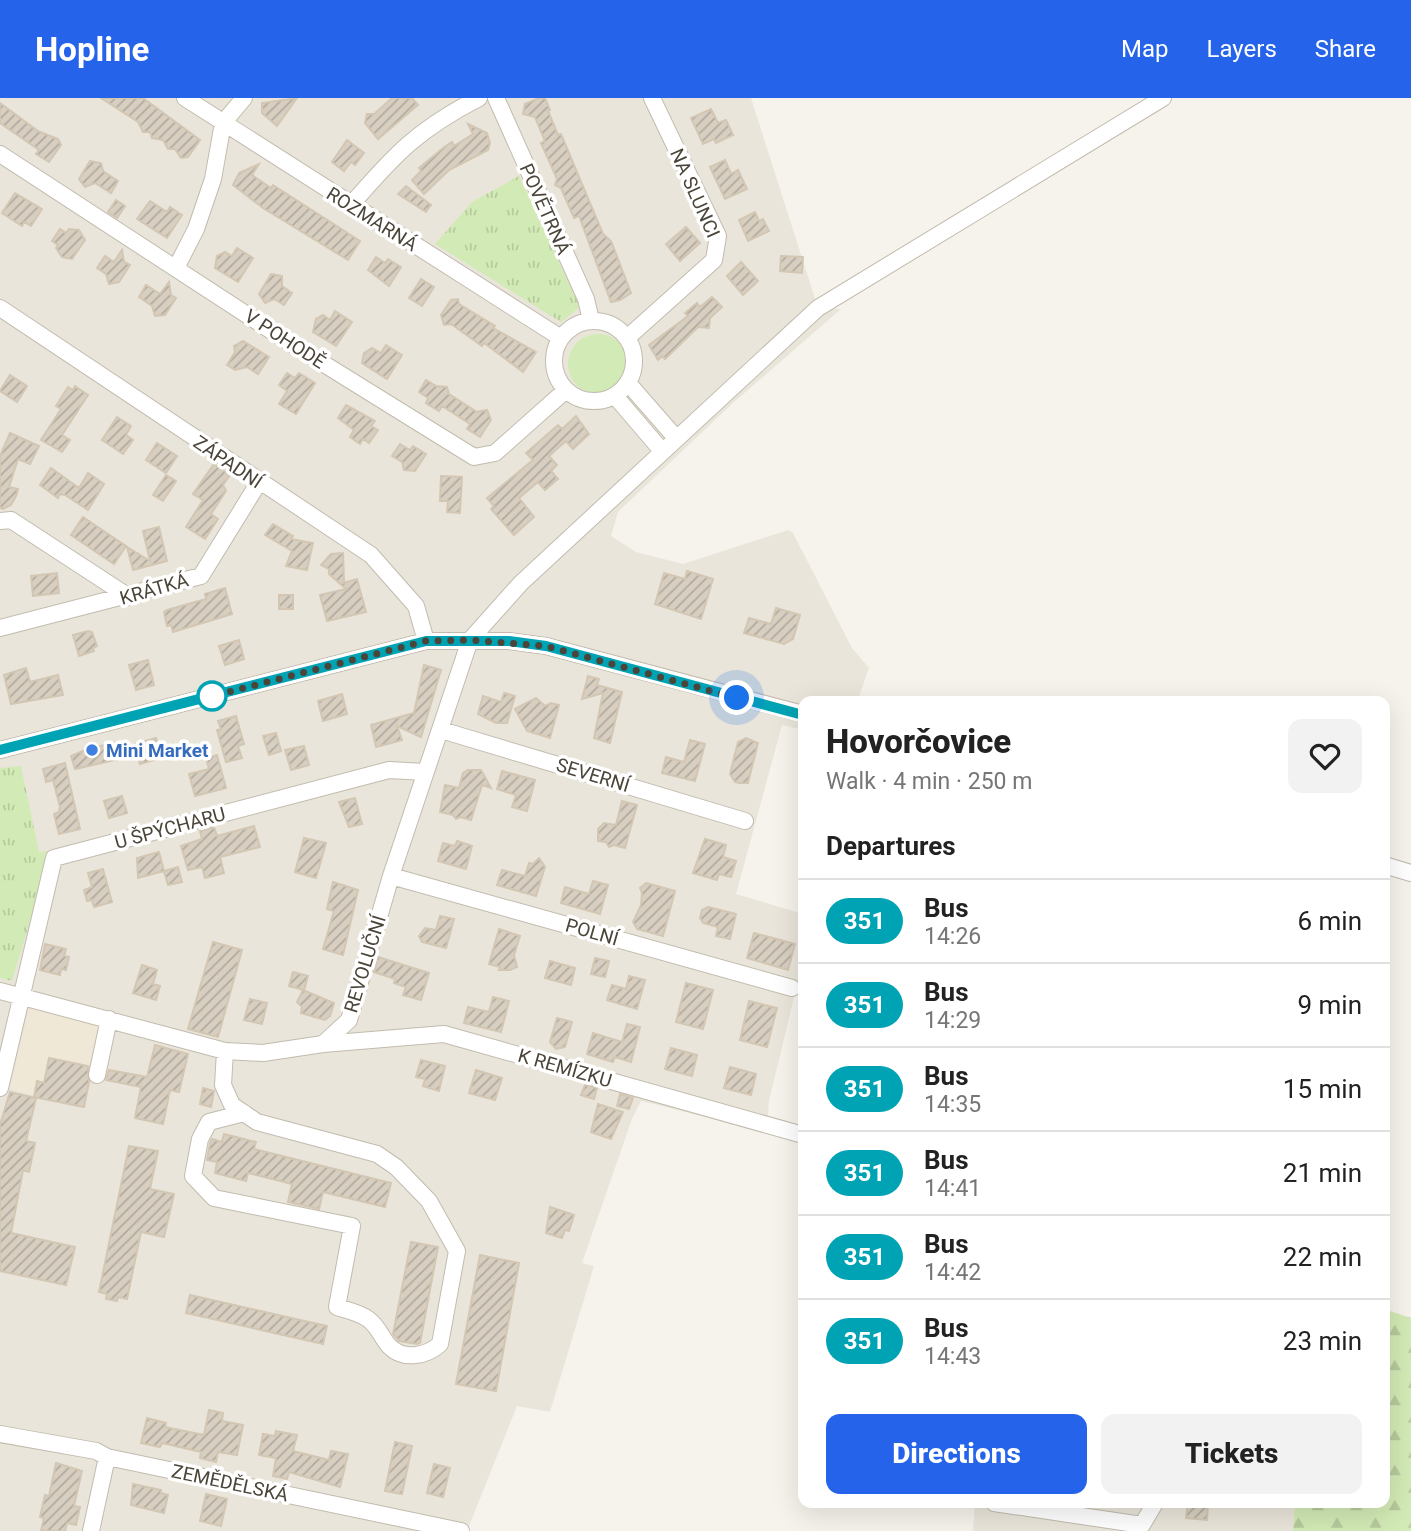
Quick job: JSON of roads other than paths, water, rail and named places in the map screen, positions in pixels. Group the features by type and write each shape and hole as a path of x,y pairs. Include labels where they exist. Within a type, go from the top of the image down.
{"street":[{"name":"ROZMARNÁ","path":"185,98 561,338"},
{"path":"176,268 196,229 213,178 223,123 244,98"},
{"path":"351,206 397,152 438,119 479,98"},
{"name":"POVĚTRNÁ","path":"496,98 586,299 591,320"},
{"name":"NA SLUNCI","path":"627,338 714,260 718,249 713,224 652,98"},
{"path":"470,640 521,583 818,308 1163,98"},
{"name":"V POHODĚ","path":"0,154 287,341 474,457 495,453 566,390"},
{"name":"ZÁPADNÍ","path":"0,309 371,555 416,606 426,641"},
{"path":"591,320 614,326 627,338 634,357 628,383 615,396 589,401 566,390 554,364 561,338 579,323 591,320"},
{"path":"628,383 676,439"},
{"path":"615,396 662,451"},
{"name":"KRÁTKÁ","path":"0,628 129,597 201,576 259,482"},
{"path":"0,521 11,520 129,597"},
{"path":"0,750 426,641 470,640 546,646 798,714"},
{"name":"REVOLUČNÍ","path":"323,1044 349,1020 391,876 470,640"},
{"name":"SEVERNÍ","path":"440,730 745,821"},
{"name":"U ŠPÝCHARU","path":"22,997 54,858 389,770 425,772"},
{"path":"1390,867 1411,873"},
{"name":"POLNÍ","path":"391,876 792,988"},
{"path":"0,991 225,1051 263,1053 323,1044"},
{"path":"0,1088 22,997"},
{"path":"97,1074 109,1019"},
{"name":"K REMÍZKU","path":"323,1044 444,1034 798,1134"},
{"path":"225,1051 223,1085 232,1105 244,1113 257,1122 377,1154 396,1167 429,1201 457,1251 440,1344 429,1354 407,1355 390,1348 379,1329 365,1317 337,1307 352,1226 214,1198 193,1176 200,1139 209,1122 244,1113"},
{"name":"ZEMĚDĚLSKÁ","path":"0,1434 96,1451 107,1457 461,1531"},
{"path":"90,1531 107,1457"},
{"path":"1022,1508 1142,1525 1152,1508"}],"place":[{"name":"Mini Market","path":"92,750"}]}
